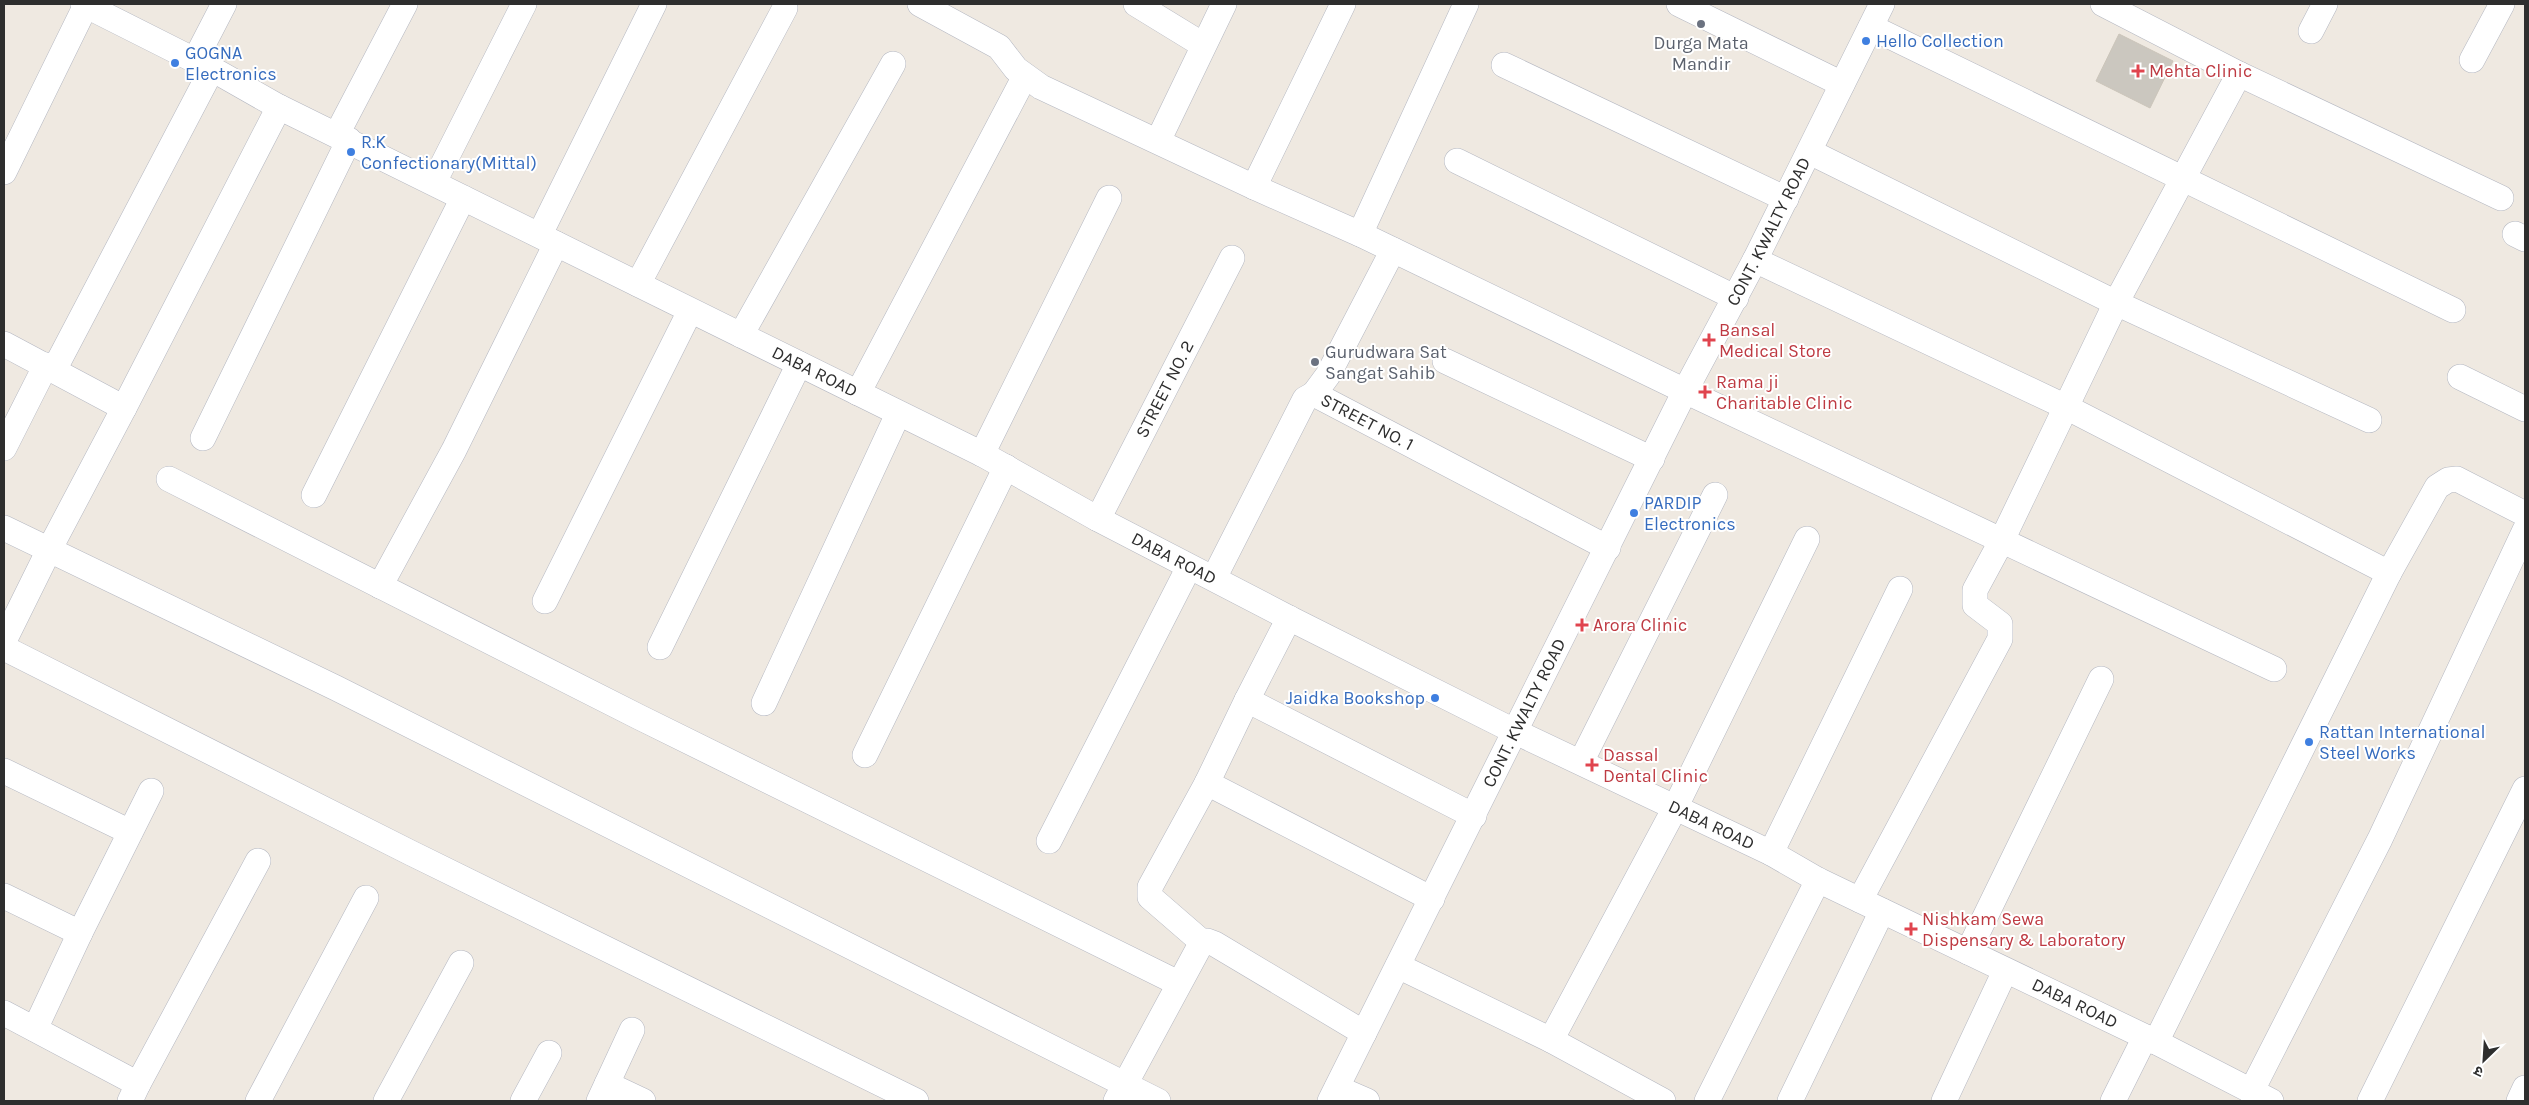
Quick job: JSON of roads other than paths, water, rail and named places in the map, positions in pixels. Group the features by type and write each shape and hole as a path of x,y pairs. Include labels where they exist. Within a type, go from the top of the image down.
{"street":[{"path":"4,172 85,4"},
{"name":"DABA ROAD","path":"85,4 203,64 279,107 982,454 1098,519 1516,732 1770,852 1818,880 2005,971 2151,1039 2264,1098"},
{"path":"4,448 50,368 203,64 224,4"},
{"path":"203,438 404,4"},
{"path":"434,182 524,4"},
{"path":"380,586 454,450 654,4"},
{"path":"920,4 999,47 1025,76 1041,87 1254,188 1360,234 1685,391 2274,669"},
{"path":"1136,4 1203,45"},
{"path":"1158,141 1224,4"},
{"path":"1254,188 1342,4"},
{"path":"1360,234 1466,4"},
{"path":"1679,4 1842,84"},
{"name":"CONT. KWALTY ROAD","path":"1334,1094 1685,391 1736,298 1882,4"},
{"path":"2103,4 2239,74 2501,198"},
{"path":"2311,31 2325,4"},
{"path":"2472,60 2502,4"},
{"path":"638,284 785,8"},
{"path":"1871,27 2453,310"},
{"path":"741,335 893,64"},
{"path":"1504,66 1786,199"},
{"path":"1860,900 2000,639 2000,624 1978,609 1973,599 1975,590 2002,540 2116,303 2239,74"},
{"path":"858,393 1025,76"},
{"path":"4,641 49,550 279,107"},
{"path":"1810,152 2116,303 2369,420"},
{"path":"1457,161 1736,298"},
{"path":"314,495 463,198"},
{"path":"982,454 1109,198"},
{"path":"1314,394 1328,375 1393,250"},
{"name":"STREET NO. 2","path":"1098,519 1232,258"},
{"path":"1755,260 2066,407 2389,573"},
{"path":"545,601 690,311"},
{"path":"4,344 124,408"},
{"path":"1445,361 1652,459"},
{"path":"660,647 799,364"},
{"path":"2460,377 2525,409"},
{"name":"STREET NO. 1","path":"1214,578 1305,399 1314,394 1608,548"},
{"path":"764,703 898,414"},
{"path":"865,755 1006,468"},
{"path":"169,479 1178,983"},
{"path":"2114,1101 2151,1039 2389,573 2437,487 2448,480 2457,479 2525,514"},
{"path":"1581,762 1715,495"},
{"path":"4,528 336,688 1120,1093 1158,1101"},
{"path":"2264,1098 2380,839 2525,530"},
{"path":"1551,1040 1675,808 1807,539"},
{"path":"1049,840 1189,566"},
{"path":"1770,852 1900,589"},
{"path":"1289,618 1207,783 1149,892 1153,901 1202,942 1207,941 1215,944 1364,1033"},
{"path":"4,648 411,852 916,1101"},
{"path":"1968,952 2101,679"},
{"path":"1247,700 1474,816"},
{"path":"4,771 130,832"},
{"path":"1207,783 1432,899"},
{"path":"2370,1101 2525,790"},
{"path":"34,1029 152,791"},
{"path":"4,1013 34,1029 134,1092 258,861"},
{"path":"1706,1101 1818,880"},
{"path":"4,896 80,933"},
{"path":"258,1101 366,898"},
{"path":"1790,1101 1882,911"},
{"path":"1120,1093 1178,983 1202,942"},
{"path":"386,1101 461,963"},
{"path":"1398,966 1551,1040 1662,1101"},
{"path":"1944,1101 2005,971"},
{"path":"632,1030 603,1092 643,1101"},
{"path":"523,1101 548,1053"},
{"path":"2519,1101 2525,1088"},
{"path":"1334,1094 1367,1101"}],"place":[{"name":"Durga Mata Mandir","path":"1701,24"},
{"name":"Hello Collection","path":"1866,41"},
{"name":"GOGNA Electronics","path":"175,63"},
{"name":"Mehta Clinic","path":"2138,71"},
{"name":"R.K Confectionary(Mittal)","path":"351,152"},
{"name":"Bansal Medical Store","path":"1709,340"},
{"name":"Gurudwara Sat Sangat Sahib","path":"1315,362"},
{"name":"Rama ji Charitable Clinic","path":"1705,392"},
{"name":"PARDIP Electronics","path":"1634,513"},
{"name":"Arora Clinic","path":"1582,625"},
{"name":"Jaidka Bookshop","path":"1435,698"},
{"name":"Rattan International Steel Works","path":"2309,742"},
{"name":"Dassal Dental Clinic","path":"1592,765"},
{"name":"Nishkam Sewa Dispensary & Laboratory","path":"1911,929"}]}
